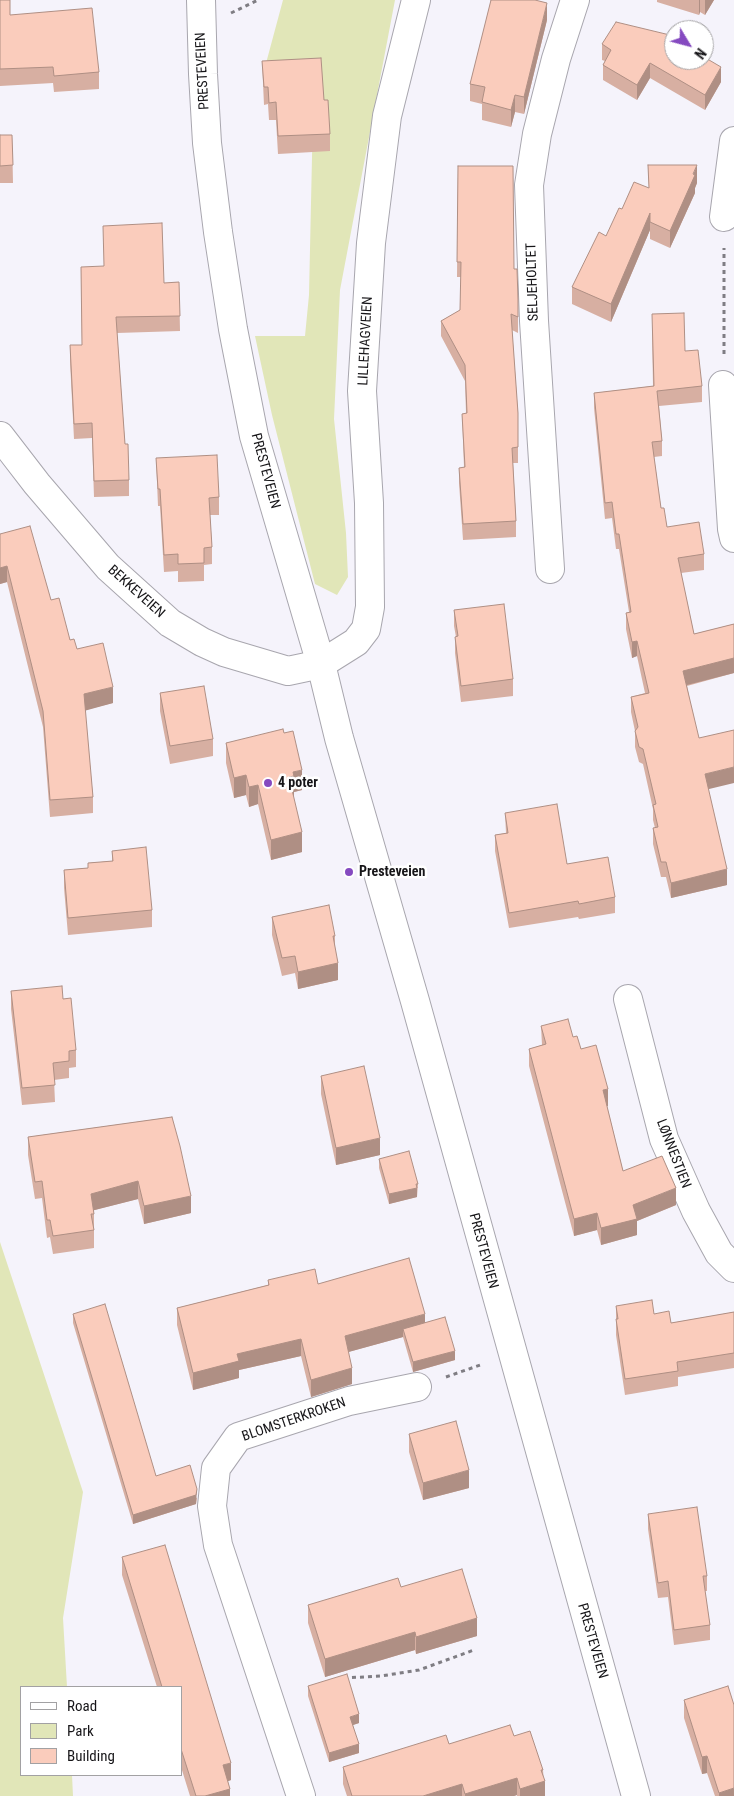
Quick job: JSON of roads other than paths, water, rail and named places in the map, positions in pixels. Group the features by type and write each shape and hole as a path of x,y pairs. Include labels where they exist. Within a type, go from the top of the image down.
{"street":[{"name":"PRESTEVEIEN","path":"201,0 207,143 233,329 254,436 321,664 339,738 415,1001 636,1796"},
{"name":"LILLEHAGVEIEN","path":"321,664 356,642 366,628 370,607 369,503 362,391 371,243 387,116 416,0"},
{"name":"SELJEHOLTET","path":"550,569 534,321 529,185 537,134 556,59 575,0"},
{"path":"724,218 734,141"},
{"path":"724,385 734,538"},
{"name":"BEKKEVEIEN","path":"0,436 37,484 108,567 170,623 224,652 257,663 288,671 321,664"},
{"name":"LØNNESTIEN","path":"628,999 664,1139 696,1212 719,1253 734,1268"},
{"name":"BLOMSTERKROKEN","path":"301,1796 218,1545 212,1506 216,1468 238,1437 349,1401 418,1388"}],"place":[{"name":"4 poter","path":"268,783"},
{"name":"Presteveien","path":"349,872"}]}
